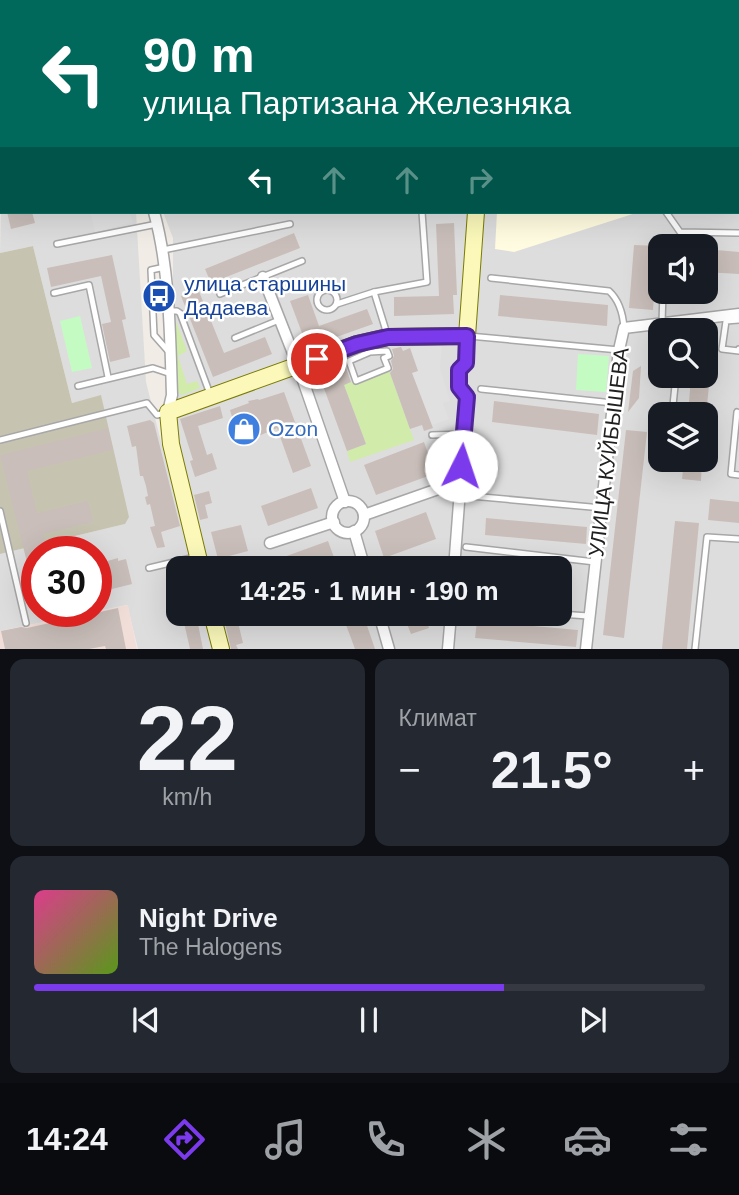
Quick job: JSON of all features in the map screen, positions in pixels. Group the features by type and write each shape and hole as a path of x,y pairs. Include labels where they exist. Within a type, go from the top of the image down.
{"street":[{"path":"155,214 165,267 172,395 168,412 171,444 197,556"},
{"path":"455,556 467,397 459,387 459,370 466,363 476,214"},
{"path":"263,277 299,366 345,502"},
{"name":"УЛИЦА КУЙБЫШЕВА","path":"586,649 619,350 624,328 648,325"},
{"path":"168,412 299,366 355,351 388,337 429,339 467,336"},
{"path":"364,515 441,488"},
{"path":"345,502 359,505 364,515 363,523 354,531 340,530 334,522 335,508 345,502"},
{"path":"270,543 334,522"},
{"path":"354,531 361,556"},
{"path":"215,626 220,649"},
{"path":"384,626 394,648"},
{"path":"448,649 449,626"}],"lane":[{"path":"337,304 337,296 332,290 323,290 317,295 317,304 323,310 331,310 337,304 374,292 427,282 422,214"},
{"path":"667,214 680,232 739,233"},
{"path":"57,244 157,223"},
{"path":"163,250 290,224"},
{"path":"220,294 302,261"},
{"path":"165,267 151,270 154,335 170,354"},
{"path":"491,278 610,291 618,302 624,328"},
{"path":"54,293 89,285 108,377"},
{"path":"374,292 388,337"},
{"path":"168,311 180,313 211,397"},
{"path":"734,318 726,321 722,349 739,349"},
{"path":"235,338 279,320"},
{"path":"467,336 619,350"},
{"path":"355,351 387,351 389,356 384,358 388,368 356,381 349,360 355,351"},
{"path":"78,386 153,368 171,373"},
{"path":"481,389 613,403"},
{"path":"0,440 147,403 157,415 168,412"},
{"path":"739,413 737,412 730,474 739,475"},
{"path":"432,435 463,434"},
{"path":"471,496 602,508"},
{"path":"0,511 21,601"},
{"path":"695,649 707,537 739,539"},
{"path":"466,547 596,562"},
{"path":"149,568 166,566"},
{"path":"572,615 590,617"}],"shaded area":[{"path":"1,214 136,214 146,382 190,556 166,556 166,626 572,626 572,556 204,556 175,448 170,320 173,238 164,214 739,214 739,649 138,649 127,605 112,608 112,536 75,536 125,524 101,396 72,403 33,246 0,253"},
{"path":"90,214 131,214 133,222 95,232"},
{"path":"497,214 633,214 514,252 495,249"},
{"path":"33,246 72,403 101,395 129,517 125,524 75,536 21,536 21,549 0,554 0,253"},
{"path":"426,343 442,343 440,368 450,401 443,403 449,419 431,425 412,373 418,370 410,348"},
{"path":"21,549 21,627 0,631 0,554"},
{"path":"128,605 137,649 0,649 0,631 21,627 112,627 112,608"}],"green space":[{"path":"80,316 92,368 72,372 60,321"},
{"path":"174,316 187,351 178,356 187,384 197,381 200,388 182,395 177,392"},
{"path":"578,354 609,356 606,392 576,390"},
{"path":"388,368 414,440 350,462 347,451 366,444 344,385"}],"building":[{"path":"7,214 33,214 35,223 11,229"},
{"path":"454,223 457,295 453,295 454,314 394,316 394,297 439,296 436,224"},
{"path":"294,233 300,248 211,283 205,269"},
{"path":"634,245 648,246 648,304 653,304 653,310 629,308"},
{"path":"718,250 739,252 739,274 718,273"},
{"path":"112,255 126,319 122,320 130,357 110,362 102,324 111,322 101,276 51,287 47,268"},
{"path":"198,289 224,353 265,337 272,354 213,377 181,296"},
{"path":"308,295 319,326 367,309 373,324 328,340 326,333 305,341 290,301"},
{"path":"500,295 608,305 607,326 498,316"},
{"path":"401,347 403,351 410,348 418,371 412,373 433,428 424,431 422,425 410,429 390,373 393,369 392,349"},
{"path":"344,362 351,382 344,385 366,444 347,451 318,372 323,370 322,368"},
{"path":"641,366 639,398 628,412 633,371"},
{"path":"690,388 709,388 707,402 689,402"},
{"path":"284,392 311,466 293,473 277,428 240,444 230,410 249,403 248,401"},
{"path":"494,401 599,414 597,435 492,422"},
{"path":"220,406 223,418 198,426 207,455 212,453 217,469 195,477 190,461 193,460 180,419"},
{"path":"150,420 154,423 180,526 161,532 165,547 157,548 150,527 155,526 150,504 147,505 145,497 148,496 146,486 143,476 140,476 136,446 132,447 127,426"},
{"path":"108,428 113,450 27,471 37,513 88,501 93,522 44,536 21,536 21,538 0,455"},
{"path":"626,430 647,432 624,638 603,635"},
{"path":"424,442 432,465 439,463 442,471 376,495 364,465"},
{"path":"683,472 701,472 701,481 682,479"},
{"path":"311,488 318,508 268,526 261,506"},
{"path":"209,491 212,503 205,505 208,518 200,520 194,495"},
{"path":"710,499 739,502 739,523 708,520"},
{"path":"426,512 436,539 383,556 375,531"},
{"path":"486,518 587,527 586,544 485,535"},
{"path":"675,521 699,523 687,649 662,649"},
{"path":"241,525 248,551 217,556 211,532"},
{"path":"328,541 333,556 287,556"},
{"path":"126,559 132,584 112,589 112,560"},
{"path":"118,608 126,649 106,649 105,646 89,649 5,649 1,631 21,627 112,627 112,609"},
{"path":"185,626 198,626 203,649 190,649"},
{"path":"226,626 239,626 243,643 236,645 238,649 231,649"},
{"path":"346,626 367,626 375,649 355,649"},
{"path":"408,626 428,626 429,628 411,634"},
{"path":"476,626 533,626 578,630 576,647 475,638"}],"place":[{"name":"улица старшины Дадаева","path":"159,296"},
{"name":"Ozon","path":"244,429"}],"route":[{"path":"317,359 357,344 388,337 467,336 466,363 459,370 459,387 467,397 461,466"}]}
